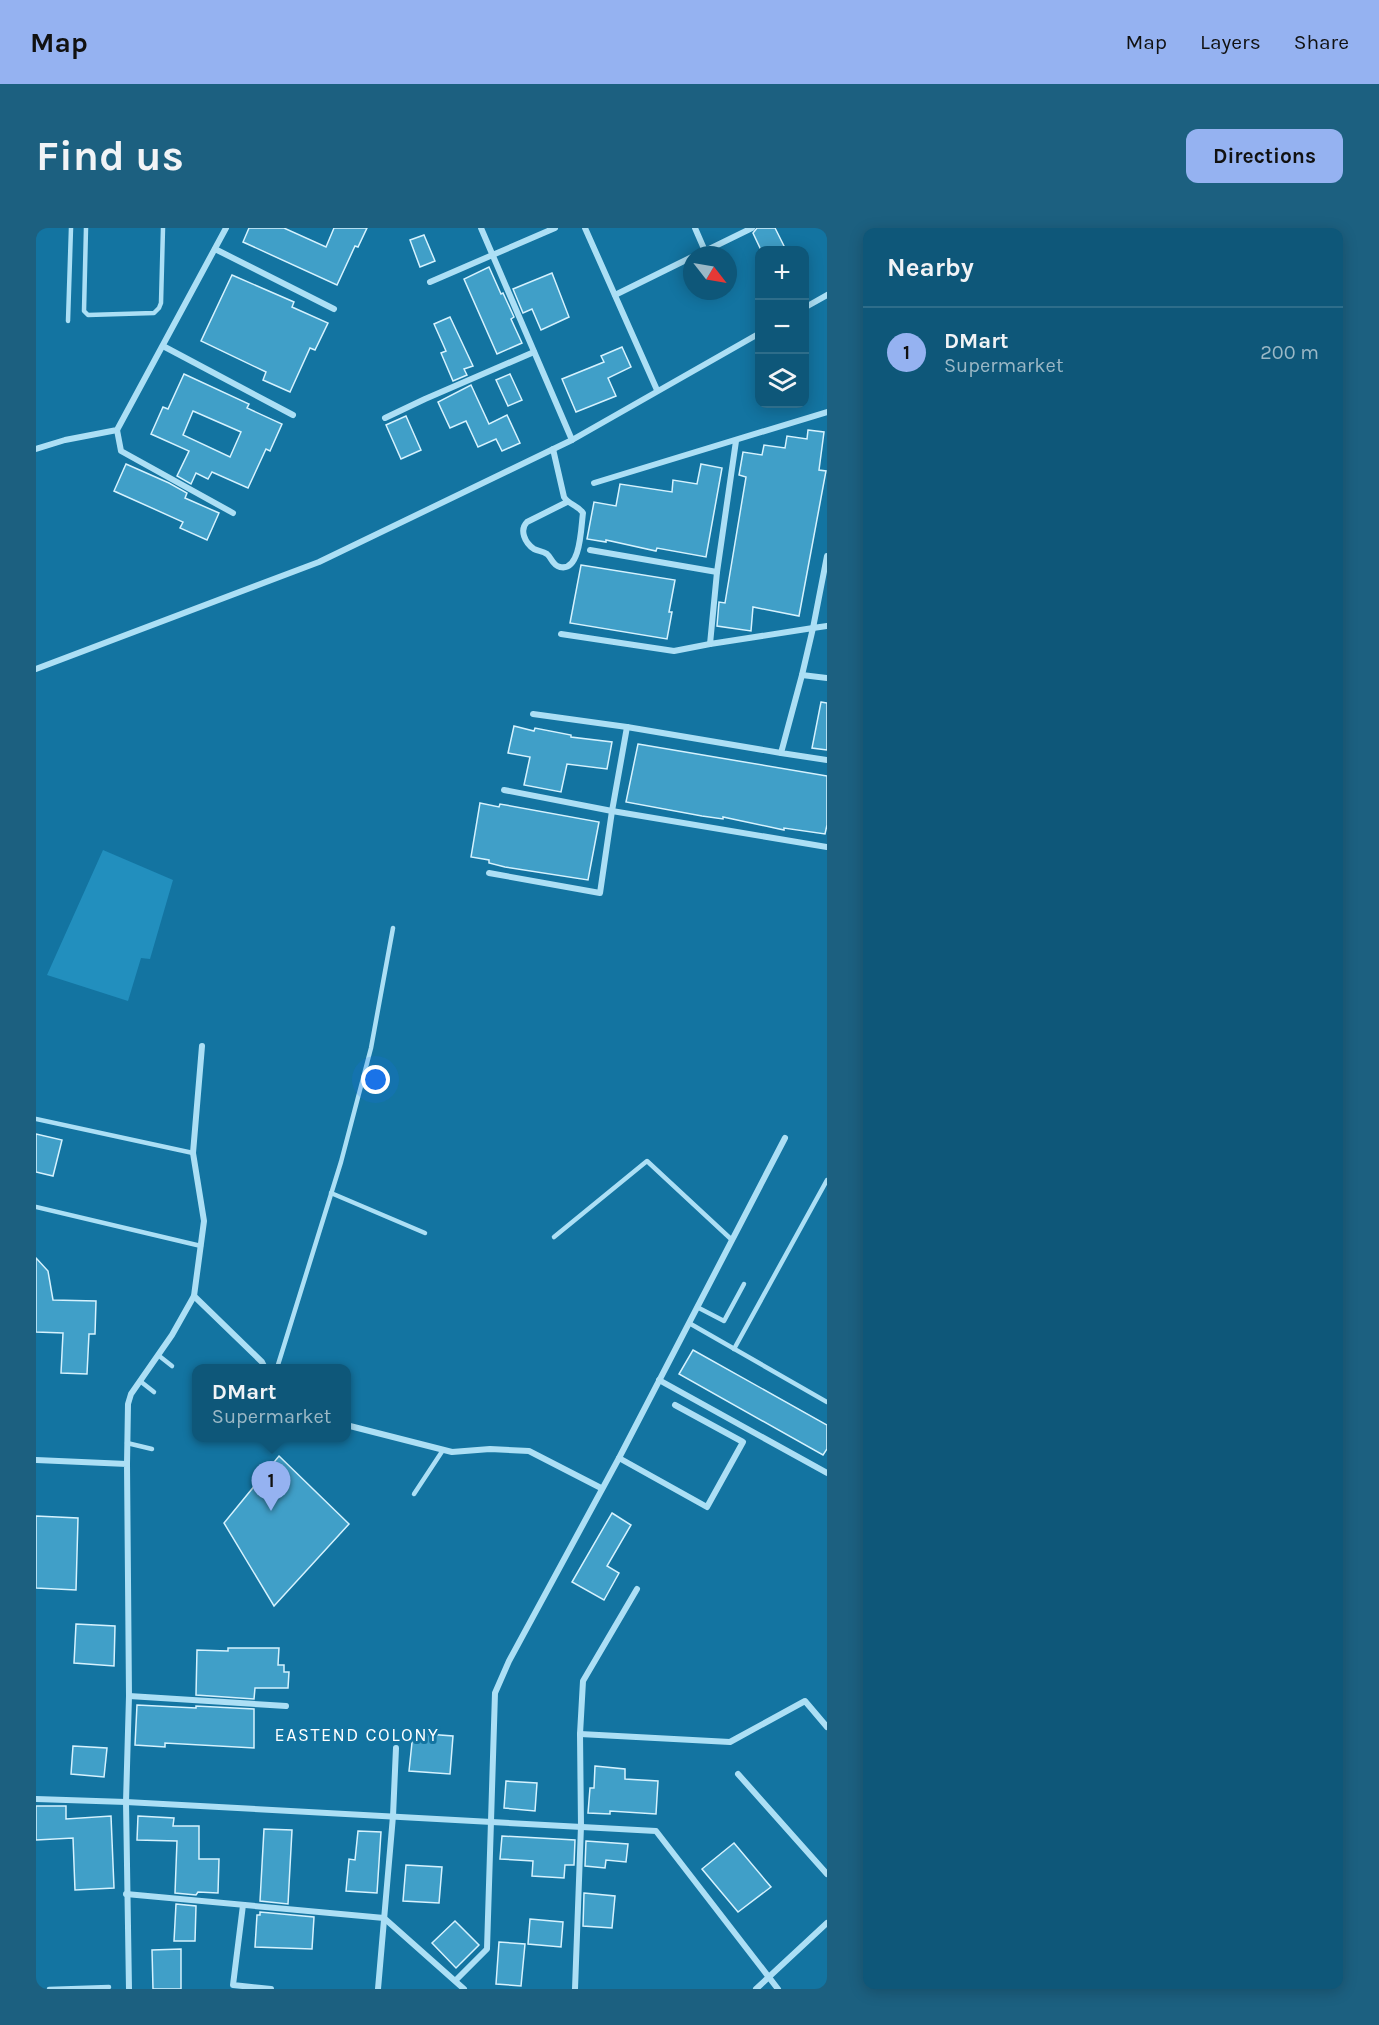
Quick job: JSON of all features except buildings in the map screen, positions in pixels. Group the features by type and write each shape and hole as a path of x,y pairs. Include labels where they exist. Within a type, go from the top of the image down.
{"street":[{"path":"226,228 117,429 121,451 233,513"},
{"path":"481,228 573,440"},
{"path":"430,282 555,228"},
{"path":"585,228 657,390"},
{"path":"694,228 703,246"},
{"path":"715,246 752,228"},
{"path":"215,249 334,309"},
{"path":"615,295 683,261"},
{"path":"809,305 827,295"},
{"path":"36,669 319,561 573,440 755,335"},
{"path":"163,346 293,415"},
{"path":"385,418 534,351"},
{"path":"594,483 827,412"},
{"path":"36,449 117,429"},
{"path":"710,644 717,572 736,441"},
{"path":"553,449 564,497 567,502 579,507 583,513 577,554 570,564 560,567 554,564 548,555 532,548 522,531 527,522 567,502"},
{"path":"591,550 717,572"},
{"path":"781,753 813,628 827,556"},
{"path":"561,634 674,651 827,626"},
{"path":"802,675 827,678"},
{"path":"533,714 827,760"},
{"path":"489,873 600,893 627,727"},
{"path":"504,790 612,811 827,847"},
{"path":"129,1989 126,1894 129,1696 128,1404 131,1394 172,1335 194,1296 204,1221 193,1153 202,1046"},
{"path":"456,1980 487,1949 495,1694 509,1661 619,1458 785,1138"},
{"path":"194,1296 263,1364"},
{"path":"659,1380 827,1473"},
{"path":"619,1458 707,1507 743,1443 675,1405"},
{"path":"351,1426 452,1452 490,1449 529,1451 601,1488"},
{"path":"36,1460 127,1464"},
{"path":"575,1989 583,1681 637,1589"},
{"path":"129,1696 286,1706"},
{"path":"580,1734 730,1742 805,1701 827,1727"},
{"path":"378,1989 393,1816 396,1748"},
{"path":"738,1774 827,1874"},
{"path":"36,1799 656,1831 778,1989"},
{"path":"126,1894 384,1918 464,1989"},
{"path":"243,1905 233,1985 271,1989"},
{"path":"756,1989 827,1923"}],"lane":[{"path":"68,321 71,228"},
{"path":"86,228 84,311 88,315 154,313 159,308 163,228"},
{"path":"278,1364 331,1193 371,1048 393,928"},
{"path":"36,1119 193,1153"},
{"path":"554,1237 647,1161 732,1240"},
{"path":"734,1350 827,1180"},
{"path":"331,1193 424,1233"},
{"path":"36,1207 201,1246"},
{"path":"697,1307 724,1321 744,1284"},
{"path":"689,1323 827,1402"},
{"path":"158,1355 172,1366"},
{"path":"140,1381 154,1392"},
{"path":"128,1443 152,1449"},
{"path":"414,1494 443,1450"},
{"path":"49,1989 109,1987"}],"shaded area":[{"path":"103,850 173,880 150,959 141,958 128,1001 47,975"}],"place":[{"name":"DMart","path":"271,1511"}],"district":[{"name":"EASTEND COLONY","path":"357,1735"}]}
